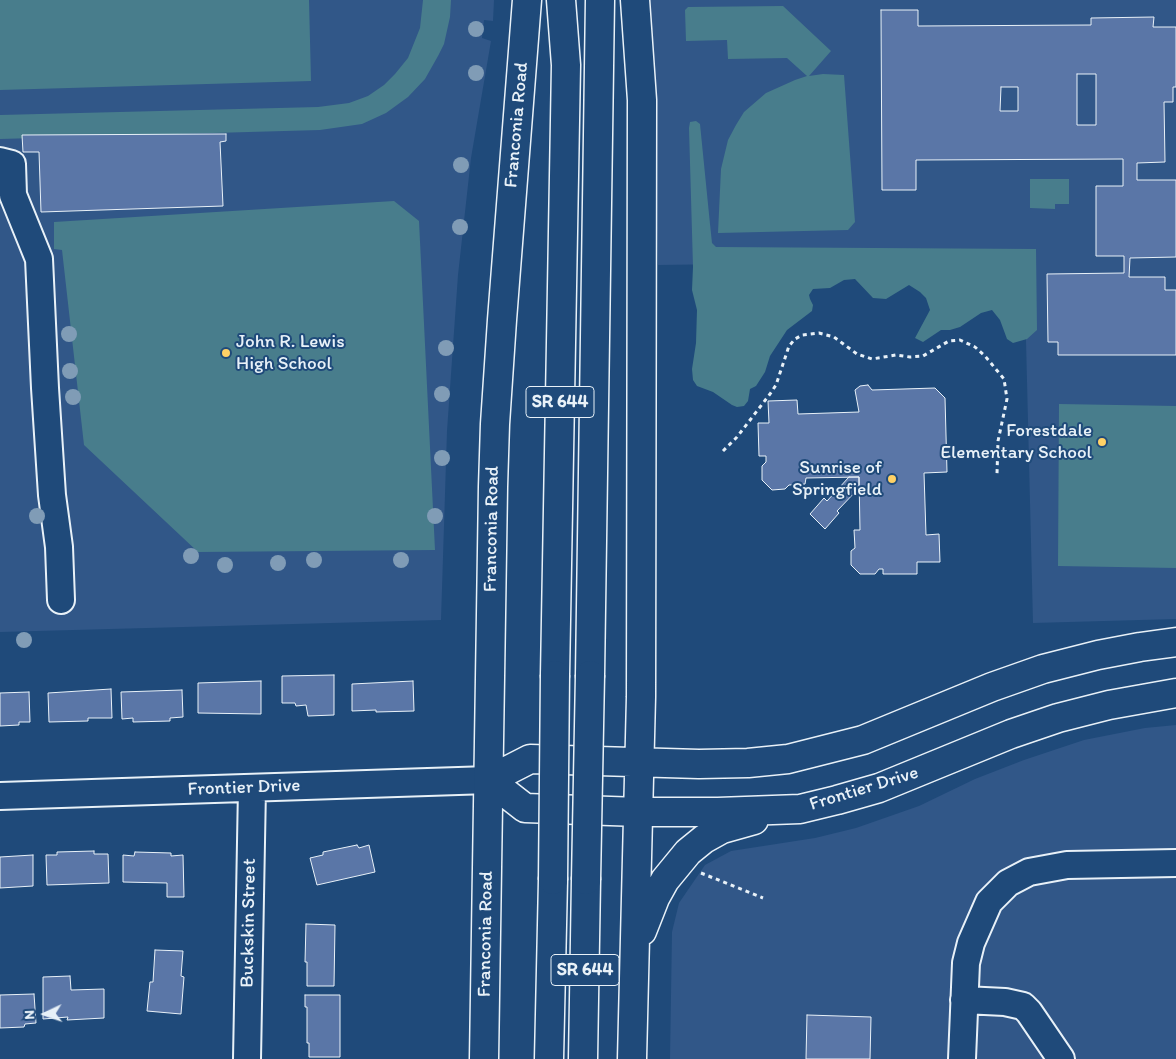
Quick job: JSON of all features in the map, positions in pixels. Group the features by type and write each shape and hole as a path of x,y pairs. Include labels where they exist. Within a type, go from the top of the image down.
{"main road":[{"name":"Franconia Road","path":"484,1059 492,487 495,424 527,0"},
{"name":"SR 644","path":"549,1059 566,65 561,0"},
{"name":"SR 644","path":"583,1059 600,0"},
{"path":"632,1059 640,762 642,100 635,0"},
{"name":"Frontier Drive","path":"1176,642 1114,652 1043,669 992,687 863,740 788,759 719,764 530,759 489,780 525,808 639,812 736,812 800,809 879,788 1010,734 1058,718 1109,705 1176,693"},
{"path":"635,949 665,880 688,852 704,839 722,830 800,809"}],"street":[{"path":"0,161 12,164 12,195 39,259 45,388 52,495 59,547 61,600"},
{"name":"Frontier Drive","path":"0,796 489,780"},
{"name":"Buckskin Street","path":"247,1059 252,788"},
{"path":"962,1059 966,963 971,943 989,902 1008,883 1029,872 1066,866 1176,863"},
{"path":"964,1000 1004,1002 1023,1006 1061,1059"}],"path":[{"path":"723,451 737,437 770,394 776,385 790,346 795,339 802,335 819,333 834,337 857,354 872,359 896,355 923,356 949,341 960,340 975,347 1004,379 1007,400 998,441 996,474"},
{"path":"700,873 763,898"}],"shaded area":[{"name":"John R. Lewis High School","path":"0,0 494,0 493,21 484,20 482,38 491,41 471,158 458,275 447,431 441,620 0,632"},
{"path":"0,0 309,0 311,81 0,90"},
{"path":"423,0 451,0 450,17 444,44 425,79 408,97 386,113 362,124 320,130 0,139 0,115 318,107 349,103 368,96 384,85 408,58 420,28"},
{"name":"Forestdale Elementary School","path":"645,0 1176,0 1176,619 1033,623 1024,260 658,265 652,68"},
{"path":"783,6 831,51 809,76 823,74 844,75 855,222 848,230 718,233 721,169 728,140 736,125 744,112 766,93 807,76 787,58 728,59 727,40 686,41 685,10 688,7"},
{"path":"696,121 700,124 712,243 716,247 1036,249 1037,330 1027,339 1013,343 1007,339 1000,320 992,310 981,313 960,327 941,330 923,342 915,338 930,310 926,298 920,292 909,285 886,299 873,298 855,279 844,280 830,288 813,289 809,295 813,305 812,311 787,330 770,356 765,372 756,386 750,389 748,401 744,406 737,407 732,405 713,392 697,386 693,380 692,369 696,343 697,310 692,290 689,128 690,122"},
{"path":"1030,179 1069,179 1069,204 1055,204 1055,209 1030,208"},
{"path":"394,201 419,221 435,550 198,552 84,445 62,250 54,249 54,222"},
{"path":"1059,404 1176,406 1176,568 1058,566"},
{"path":"1176,725 1176,1059 670,1059 672,932 679,903 705,865 731,851 815,838 856,828 919,806 975,779 1024,760 1084,740 1145,728"}],"building":[{"path":"881,10 918,10 918,26 1091,25 1091,18 1154,17 1153,27 1176,27 1176,87 1173,87 1173,102 1164,102 1165,162 1137,163 1137,180 1176,180 1176,257 1130,258 1129,277 1165,277 1165,290 1176,290 1176,355 1058,355 1058,342 1048,342 1047,274 1124,273 1124,256 1096,256 1096,186 1123,186 1123,159 916,160 916,190 882,190","holes":["1077,74 1096,74 1096,125 1077,125","1001,87 1018,87 1018,111 1000,111"]},
{"path":"226,134 226,141 220,142 223,206 41,212 39,152 23,152 22,135"},
{"name":"Sunrise of Springfield","path":"868,385 872,390 935,388 945,398 947,472 924,473 926,535 939,534 940,562 917,562 917,574 883,574 883,569 879,569 875,574 860,574 851,565 851,551 855,548 854,530 860,530 859,477 806,478 805,484 789,485 785,489 772,490 762,480 762,466 766,462 766,456 759,456 758,423 769,423 768,401 797,400 798,414 859,412 855,390 860,386"},
{"path":"849,477 859,477 859,488 837,511 839,513 825,529 810,514 824,498 827,501"},
{"path":"334,675 334,715 308,716 306,705 296,706 295,703 282,703 282,676"},
{"path":"261,681 261,714 198,713 198,683"},
{"path":"413,681 414,711 352,711 352,684"},
{"path":"111,689 112,718 88,718 88,721 49,722 48,693"},
{"path":"182,690 183,717 170,718 170,721 133,722 133,718 122,719 121,692"},
{"path":"29,692 30,722 19,722 19,725 0,726 0,693"},
{"path":"357,845 359,848 369,845 375,872 317,885 310,858 323,855 323,852"},
{"path":"94,851 94,854 108,854 109,883 47,885 46,855 57,855 57,852"},
{"path":"135,852 171,853 171,856 183,855 184,897 167,897 167,883 123,882 123,855 134,856"},
{"path":"33,855 33,886 0,888 0,857"},
{"path":"306,924 335,925 334,986 307,986 307,962 305,962"},
{"path":"155,950 183,951 181,976 184,977 181,1014 147,1011 150,982 153,982"},
{"path":"70,976 71,990 104,989 104,1018 67,1020 68,1017 43,1019 43,977"},
{"path":"34,994 36,1023 25,1024 24,1027 0,1028 0,995"},
{"path":"305,995 340,995 340,1057 309,1057"},
{"path":"807,1015 871,1017 870,1059 806,1059"}],"place":[{"name":"John R. Lewis High School","path":"226,353"},
{"name":"Forestdale Elementary School","path":"1102,442"},
{"name":"Sunrise of Springfield","path":"892,479"}]}
